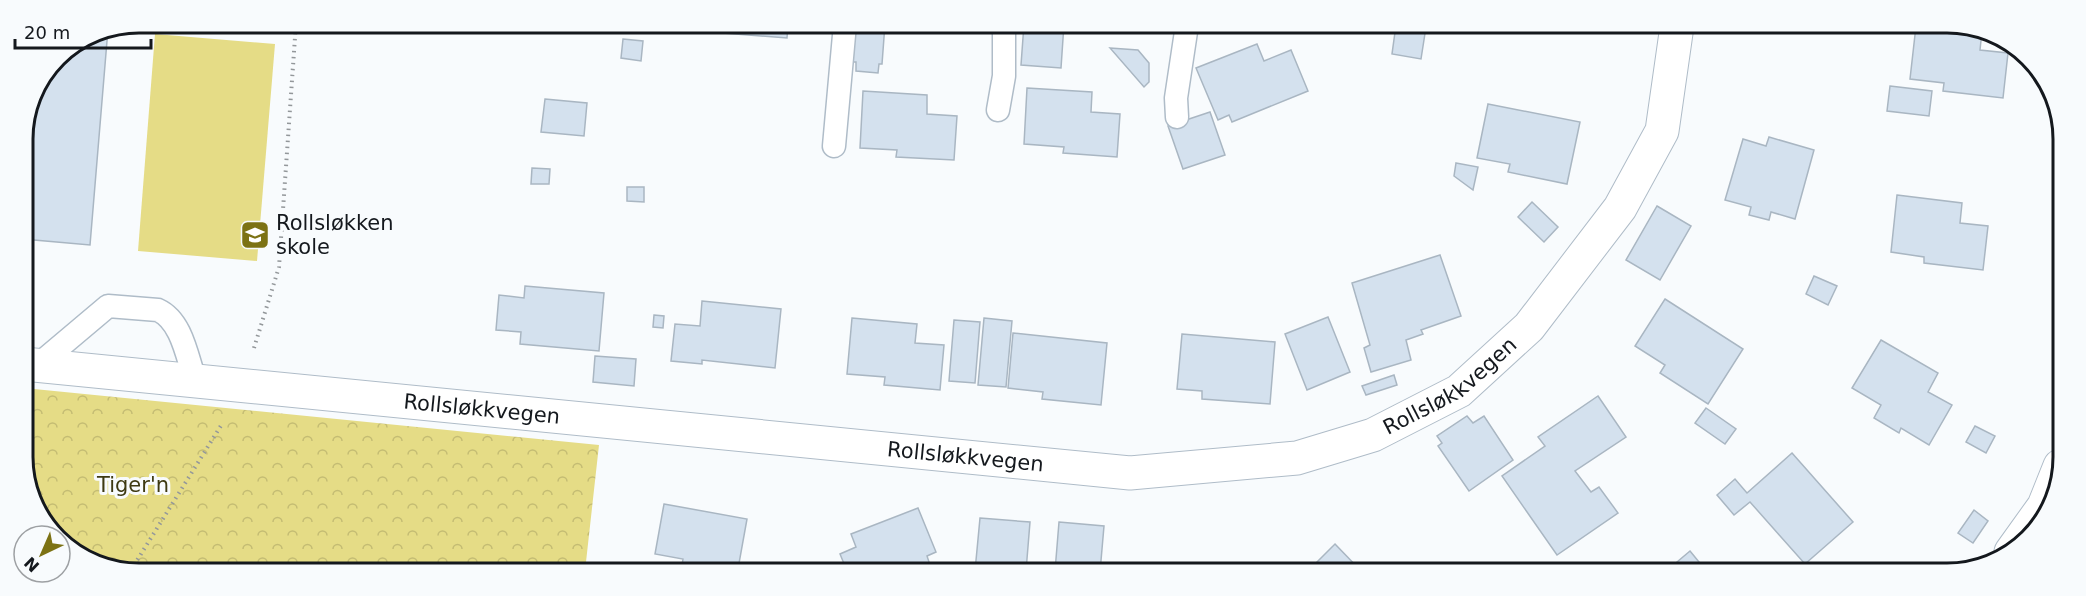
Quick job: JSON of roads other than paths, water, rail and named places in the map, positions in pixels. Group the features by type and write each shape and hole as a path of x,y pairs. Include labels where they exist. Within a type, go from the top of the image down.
{"street":[{"name":"Rollsløkkvegen","path":"33,364 1130,473 1298,458 1373,435 1459,391 1529,327 1620,208 1662,131 1676,33"}],"lane":[{"path":"834,146 844,33"},
{"path":"999,110 1004,76 1004,33"},
{"path":"1177,117 1176,98 1186,33"},
{"path":"33,362 108,306 158,310 170,319 182,339 195,380"}],"place":[{"name":"Rollsløkken skole","path":"255,235"}],"park label":[{"name":"Tiger'n","path":"133,485"}]}
